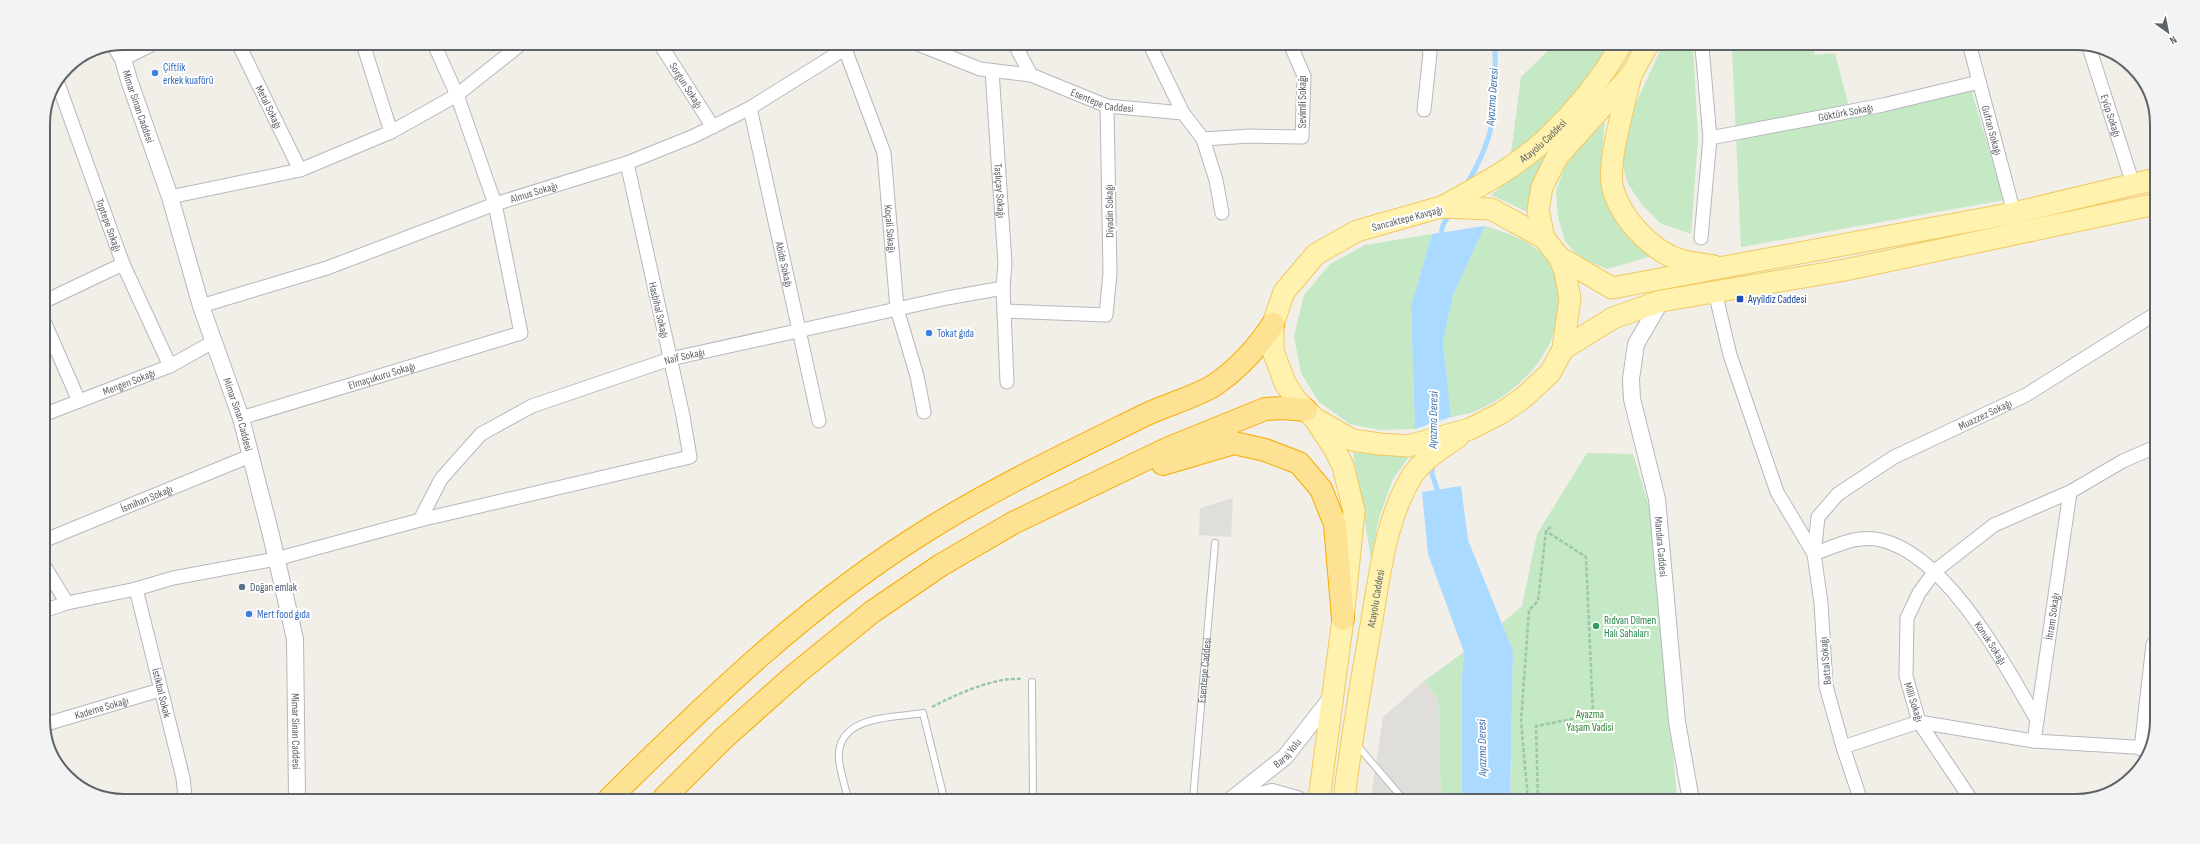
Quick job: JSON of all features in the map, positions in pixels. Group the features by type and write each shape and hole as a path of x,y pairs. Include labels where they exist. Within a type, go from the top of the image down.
{"highway":[{"path":"614,794 707,702 780,637 859,575 928,529 998,488 1153,411 1215,385 1240,363 1262,340 1273,324"},
{"path":"668,794 725,737 791,678 872,612 941,565 1012,523 1169,448 1265,409 1283,408 1310,414"},
{"path":"1012,523 1167,462 1234,443 1265,450 1299,463 1321,489 1335,524 1343,619"}],"main road":[{"name":"Atayolu Caddesi","path":"1441,207 1500,173 1546,140 1588,93 1617,50"},
{"path":"1544,238 1538,210 1542,187 1557,157 1631,75 1645,50"},
{"path":"1631,75 1612,160 1612,189 1625,215 1647,242 1679,259 1726,268"},
{"path":"1559,257 1612,288 1726,268 2014,213 2150,180"},
{"path":"1563,349 1613,318 1661,301 1845,270 2150,205"},
{"name":"Sancaktepe Kavşağı","path":"1441,207 1491,209 1502,213 1544,238 1559,257 1565,271 1570,299 1563,349 1550,373 1523,398 1501,414 1470,429 1408,446 1352,440 1310,414 1285,383 1273,351 1273,324 1284,292 1316,254 1357,231 1441,207"},
{"path":"1310,414 1334,448 1343,466 1354,511 1343,619 1320,794"},
{"name":"Atayolu Caddesi","path":"1345,794 1352,738 1382,561 1396,509 1412,475 1445,446 1470,429"}],"street":[{"path":"123,59 141,50"},
{"name":"Metal Sokağı","path":"241,50 300,170"},
{"path":"365,50 391,132"},
{"path":"437,50 456,95 495,204"},
{"path":"170,197 300,170 391,132 456,95 513,50"},
{"name":"Sorgun Sokağı","path":"664,50 713,127"},
{"name":"Almus Sokağı","path":"200,306 327,268 495,204 627,163 713,127 750,108 843,50"},
{"name":"Koçali Sokağı","path":"849,50 884,153 897,309 917,376 924,412"},
{"name":"Esentepe Caddesi","path":"932,50 980,69 1031,75 1107,106 1183,113"},
{"path":"1018,50 1031,75"},
{"path":"1152,50 1183,113 1203,139 1216,180 1222,213"},
{"name":"Sevimli Sokağı","path":"1203,139 1250,136 1302,137 1304,76 1293,50"},
{"path":"1424,110 1429,50"},
{"path":"1701,238 1710,138 1702,50"},
{"name":"Gufran Sokağı","path":"1971,50 2014,213"},
{"name":"Mimar Sinan Caddesi","path":"118,51 123,59 170,197 200,306 241,418 276,559 295,639 297,794"},
{"name":"Eyüp Sokağı","path":"2090,51 2133,184"},
{"name":"Taşlıçay Sokağı","path":"992,71 1005,262 1003,288 1007,382"},
{"name":"Göktürk Sokağı","path":"1710,138 1883,105 1979,82"},
{"name":"Toptepe Sokağı","path":"60,88 124,264 170,366"},
{"name":"Diyadin Sokağı","path":"1004,311 1106,315 1110,274 1107,106"},
{"name":"Abide Sokağı","path":"750,108 819,421"},
{"name":"Hasbihal Sokağı","path":"420,520 690,457 627,163"},
{"name":"Elmaçukuru Sokağı","path":"241,418 521,333 495,204"},
{"path":"50,299 124,264"},
{"name":"Naif Sokağı","path":"420,520 441,479 481,434 532,406 670,359 897,309 1003,288"},
{"path":"1715,292 1730,355 1777,492 1814,554"},
{"name":"Mandıra Caddesi","path":"1661,301 1636,344 1631,378 1632,400 1657,499 1676,722 1691,794"},
{"name":"Muazzez Sokağı","path":"1818,517 1838,494 1894,457 2026,395 2150,318"},
{"path":"50,335 79,400"},
{"name":"Mengen Sokağı","path":"50,412 170,366 213,342"},
{"name":"Milli Sokağı","path":"1967,794 1919,722 1906,676 1908,618 1919,593 1935,571 1994,525 2070,492 2123,461 2150,449"},
{"name":"İsmihan Sokağı","path":"50,538 250,456"},
{"name":"İhram Sokağı","path":"2034,741 2070,492"},
{"name":"Battal Sokağı","path":"1818,517 1814,554 1821,604 1826,686 1843,747 1859,794"},
{"path":"50,609 66,603 136,589 173,578 276,559 420,520"},
{"name":"Konuk Sokağı","path":"1814,554 1850,540 1881,540 1907,550 1935,571 1988,635 2037,720"},
{"path":"50,576 66,603"},
{"name":"İstikbal Sokak","path":"136,589 183,778 185,794"},
{"path":"2146,743 2150,689"},
{"name":"Kademe Sokağı","path":"50,723 160,690"},
{"name":"Baraj Yolu","path":"1238,794 1285,757 1332,697"},
{"path":"1843,747 1919,722 2034,741 2144,749"},
{"path":"1265,794 1272,792 1279,794"}],"lane":[{"name":"Esentepe Caddesi","path":"1193,794 1215,542"},
{"path":"1032,682 1033,794"},
{"path":"847,794 839,761 840,745 849,731 863,722 923,713 943,794"},
{"path":"1352,738 1399,794"}],"path":[{"path":"1527,794 1521,721 1529,610 1538,602 1546,531 1552,526"},
{"path":"1538,794 1536,726 1593,715 1586,557 1546,531"},
{"path":"923,713 943,701 991,682 1016,679 1032,682"}],"shaded area":[{"path":"1233,498 1231,537 1199,535 1200,508"},
{"path":"1424,681 1438,698 1441,794 1372,794 1383,717"}],"green space":[{"path":"1549,50 1607,50 1582,90 1510,160 1521,77"},
{"path":"1660,50 1693,50 1698,138 1691,234 1660,223 1643,206 1628,184 1620,156 1628,121"},
{"path":"1732,50 1814,50 1815,55 1835,53 1851,115 1971,89 2004,200 1741,247"},
{"path":"1605,122 1602,151 1608,186 1621,219 1673,250 1607,269 1579,257 1565,241 1558,217 1556,191 1568,158"},
{"path":"1560,140 1530,213 1491,195"},
{"path":"1485,226 1520,239 1533,246 1544,255 1554,271 1557,282 1559,294 1558,313 1554,332 1547,348 1537,364 1525,378 1495,401 1475,411 1451,417 1443,342 1453,295"},
{"path":"1432,234 1411,306 1415,429 1380,430 1350,424 1319,402 1301,373 1294,336 1304,295 1330,264 1365,245"},
{"path":"1353,452 1410,455 1392,481 1379,518 1371,558"},
{"name":"Ayazma Yaşam Vadisi","path":"1587,453 1633,454 1652,516 1676,794 1510,794 1513,651 1501,624 1522,606 1537,534"},
{"path":"1464,652 1462,679 1462,794 1441,794 1438,698 1424,681"}],"water":[{"path":"1485,226 1453,295 1443,342 1451,417 1415,429 1411,306 1432,234"},
{"path":"1461,486 1468,540 1513,651 1510,794 1462,794 1462,679 1464,652 1428,554 1422,492"}],"waterway":[{"name":"Ayazma Deresi","path":"1466,185 1482,155 1488,139 1494,114 1495,50"},
{"name":"Ayazma Deresi","path":"1440,239 1443,225 1450,213"},
{"name":"Ayazma Deresi","path":"1433,434 1434,416"},
{"name":"Ayazma Deresi","path":"1432,464 1432,474 1439,495"}],"place":[{"name":"Çiftlik erkek kuaförü","path":"155,73"},
{"name":"Ayyildiz Caddesi","path":"1740,299"},
{"name":"Tokat gıda","path":"929,333"},
{"name":"Doğan emlak","path":"242,587"},
{"name":"Mert food gıda","path":"249,614"},
{"name":"Rıdvan Dilmen Halı Sahaları","path":"1596,626"}]}
